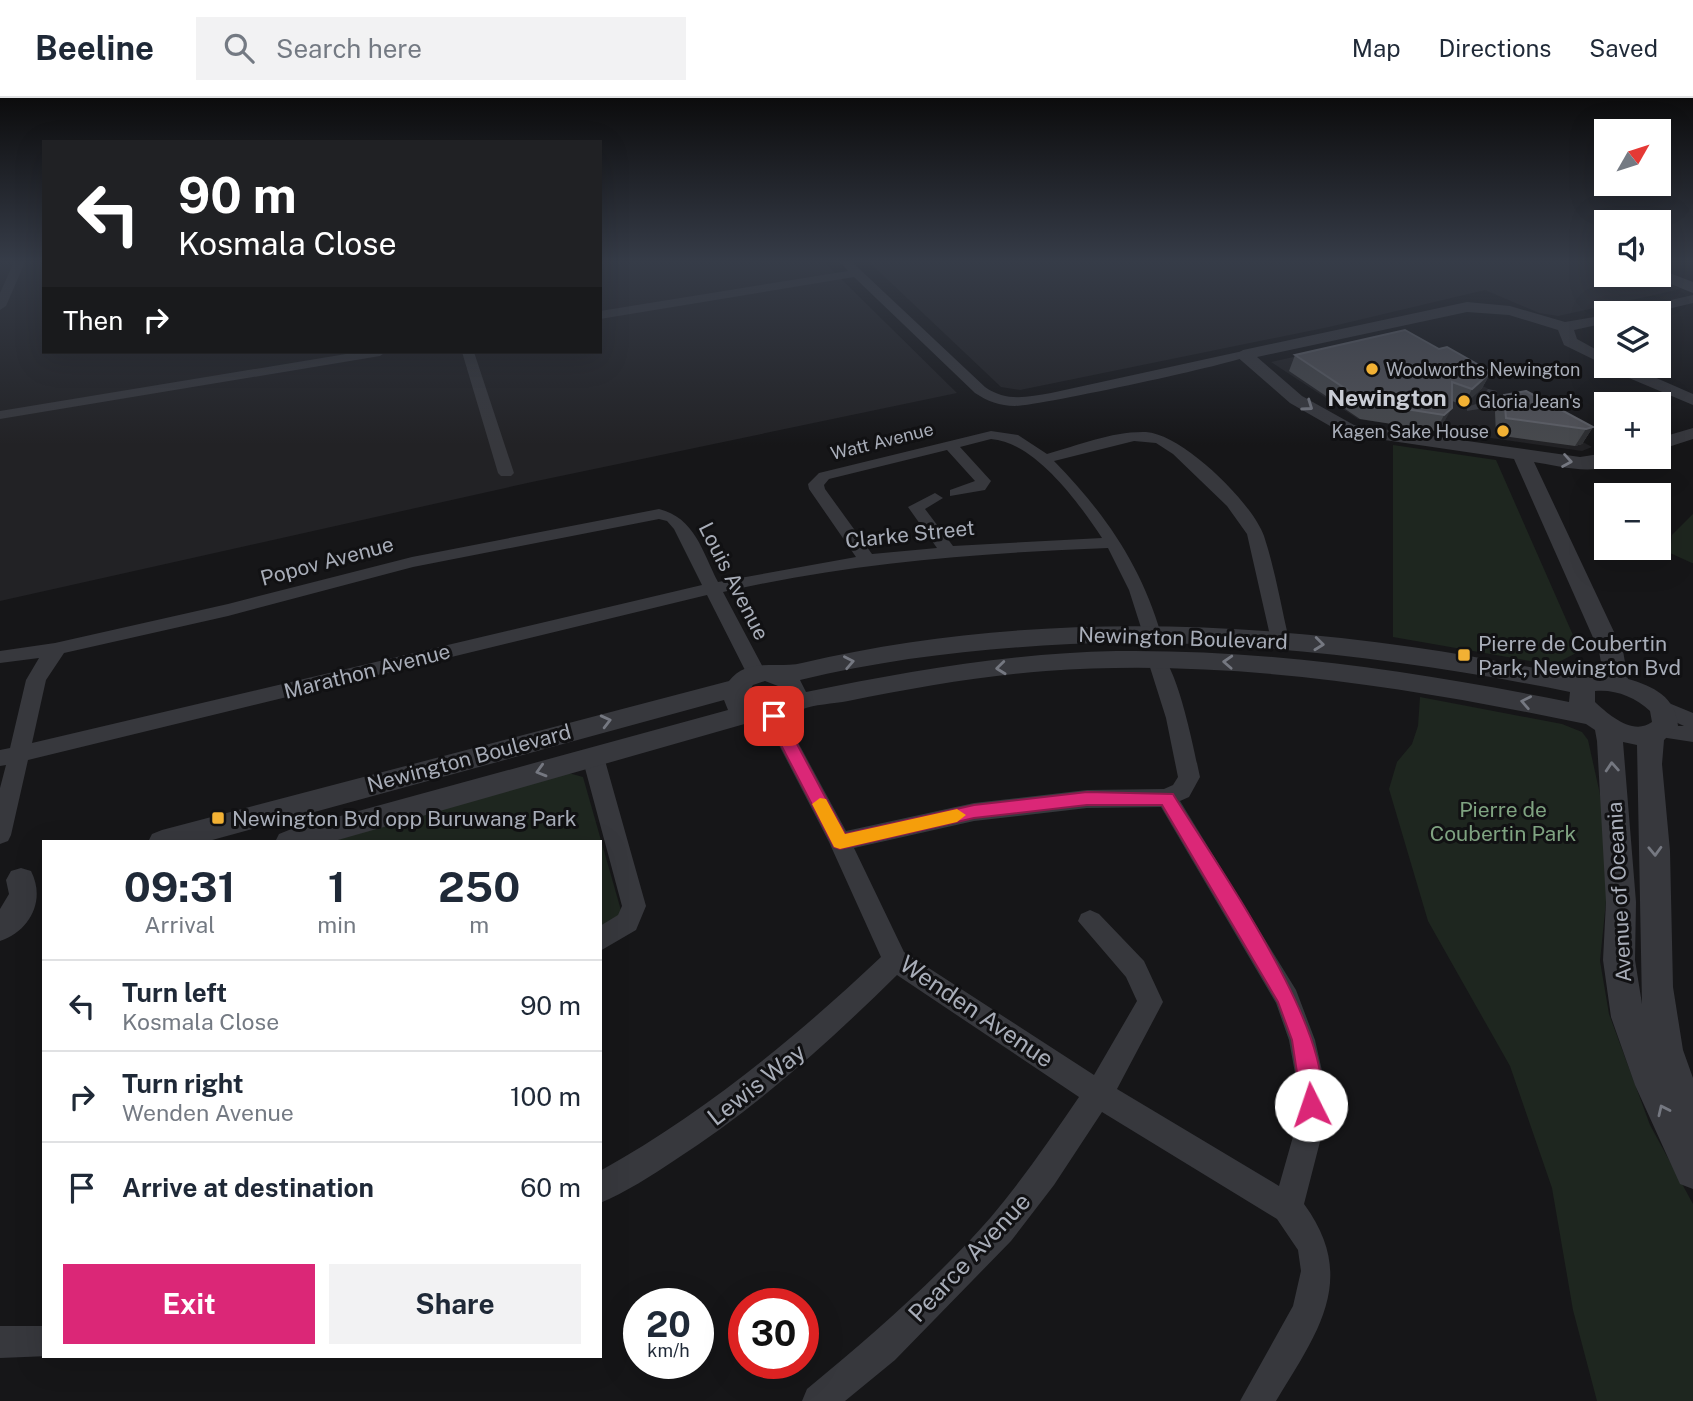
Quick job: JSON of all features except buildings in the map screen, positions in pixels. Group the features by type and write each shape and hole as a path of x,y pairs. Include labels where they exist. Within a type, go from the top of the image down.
{"street":[{"path":"909,323 980,390 999,401 1019,403 1254,357 1279,348 1401,323"},
{"path":"1535,323 1568,332 1594,333"},
{"path":"1568,332 1594,323"},
{"path":"1568,332 1594,346"},
{"path":"1568,332 1570,342 1594,355"},
{"path":"0,415 368,354"},
{"path":"469,354 506,472"},
{"path":"1254,357 1266,376 1327,419 1350,429 1594,463"},
{"path":"1649,378 1693,400"},
{"path":"1471,409 1480,406 1492,390"},
{"path":"1671,440 1693,433"},
{"name":"Watt Avenue","path":"867,560 816,484 831,473 991,435 1009,435 1023,440 1044,459"},
{"path":"1152,634 1146,611 1114,542 1094,512 1044,459 1132,438 1150,437 1175,447 1225,494 1249,522 1255,534 1280,640"},
{"path":"950,445 983,481 979,487 956,493"},
{"path":"1521,454 1611,651 1616,683 1644,695 1657,724"},
{"path":"935,498 916,507 948,551"},
{"name":"Popov Avenue","path":"0,657 44,649 55,651 72,644 229,610 412,562 523,543 648,515 666,515"},
{"name":"Louis Avenue","path":"666,515 681,527 713,589 746,680"},
{"name":"Clarke Street","path":"713,589 867,560 948,551 1114,542"},
{"name":"Marathon Avenue","path":"0,758 713,589"},
{"name":"Newington Boulevard","path":"782,677 878,656 961,644 1058,635 1152,634 1280,640 1467,663 1584,687 1597,682 1616,683"},
{"path":"0,835 22,754 24,727 36,680 41,668 55,651"},
{"path":"840,842 974,812 1087,799 1167,798 1181,791 1189,777 1176,718 1157,661"},
{"name":"Newington Boulevard","path":"296,840 593,757 875,686 1046,663 1224,662 1365,674 1600,721 1630,734 1657,724"},
{"path":"770,673 782,677 793,688 772,711 736,702 746,680 770,673"},
{"name":"Newington Boulevard","path":"169,840 746,680"},
{"path":"1584,687 1580,699 1600,721"},
{"name":"Wenden Avenue","path":"772,711 840,842 895,960 1098,1093 1288,1208"},
{"name":"Avenue of Oceania","path":"1600,721 1621,902 1619,960 1628,1017 1652,1086 1693,1171"},
{"path":"1657,724 1693,721"},
{"path":"1657,724 1693,734"},
{"name":"Avenue of Oceania","path":"1657,724 1647,755 1656,850 1655,994 1669,1064 1693,1117"},
{"path":"593,757 634,906 627,922 602,939"},
{"path":"1167,798 1287,998 1302,1040 1311,1084 1310,1126 1288,1208 1305,1231 1318,1271 1314,1293 1301,1325 1257,1401"},
{"path":"7,922 25,895 22,876"},
{"path":"7,922 42,909"},
{"name":"Pearce Avenue","path":"819,1401 883,1348 1000,1230 1044,1175 1119,1062 1150,1002 1135,970 1090,921"},
{"name":"Lewis Way","path":"602,1187 659,1156 761,1082 813,1040 895,960"},
{"path":"0,1342 42,1342"}],"shaded area":[{"path":"0,323 42,323 42,354 602,354 602,323 886,323 957,393 532,482 0,601"},
{"path":"933,323 1347,323 1329,327 1020,390 1001,387"},
{"path":"1392,335 1592,447 1582,451 1358,419 1271,362"}],"green space":[{"path":"1393,445 1496,460 1580,651 1553,665 1393,637"},
{"path":"1693,514 1693,563 1671,553 1672,535"},
{"name":"Pierre de Coubertin Park","path":"1420,697 1562,724 1582,732 1588,740 1609,835 1609,871 1600,961 1609,1014 1650,1125 1693,1204 1693,1401 1597,1401 1573,1310 1552,1188 1510,1066 1428,921 1389,789 1397,762 1412,744 1418,726"},
{"path":"565,772 583,777 601,840 337,840"},
{"path":"602,844 622,914 602,926"}],"slow traffic":[{"path":"820,804 840,842 957,815"}],"place":[{"name":"Woolworths Newington","path":"1372,369"},
{"name":"Gloria Jean's","path":"1464,401"},
{"name":"Kagen Sake House","path":"1503,431"},
{"name":"Pierre de Coubertin Park, Newington Bvd","path":"1464,655"},
{"name":"Newington Bvd opp Buruwang Park","path":"218,818"}],"district":[{"name":"Newington","path":"1387,397"}],"route":[{"path":"774,716 840,842 974,812 1087,799 1167,798 1287,998 1302,1040 1311,1084 1311,1105"}]}
